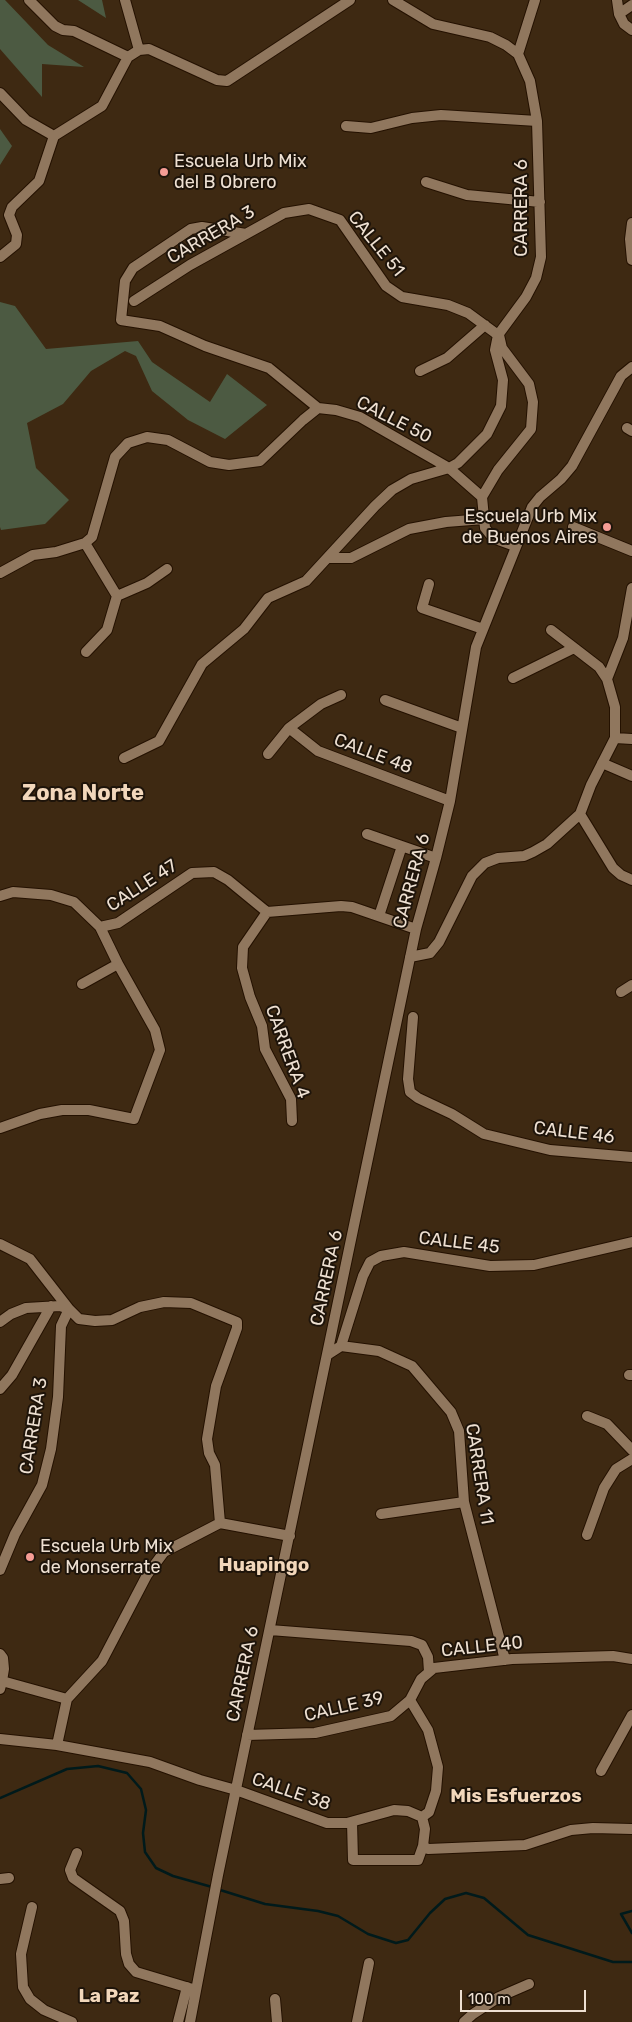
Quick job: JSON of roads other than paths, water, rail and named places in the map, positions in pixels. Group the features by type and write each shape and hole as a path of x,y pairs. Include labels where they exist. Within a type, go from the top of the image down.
{"street":[{"path":"29,0 55,26 63,30 74,31 128,57"},
{"path":"125,0 139,50"},
{"path":"0,257 16,244 17,235 4,214 40,180 54,136 102,106 128,57 139,50 149,49 217,80 227,81 350,0"},
{"path":"393,0 433,24 490,37 518,54 535,0"},
{"path":"617,0 619,14 624,24 632,30"},
{"path":"619,14 632,6"},
{"name":"CARRERA 6","path":"498,334 526,297 536,278 541,257 537,121 530,82 518,54"},
{"path":"0,93 26,120 54,136"},
{"path":"346,126 371,128 412,118 440,115 537,121"},
{"path":"426,182 466,195 540,202"},
{"name":"CALLE 51","path":"309,209 340,220 386,286 402,297 448,305 468,313 498,334"},
{"name":"CARRERA 3","path":"134,301 190,265 284,213 309,209"},
{"path":"632,223 630,239 632,260"},
{"name":"CALLE 50","path":"246,234 202,227 191,229 133,268 125,281 121,320 160,326 205,346 269,368 318,408 360,417 449,468 482,497"},
{"path":"420,371 447,358 485,326"},
{"path":"124,758 160,741 202,664 244,629 268,598 306,581 392,490 411,479 449,468 473,450 487,434 501,406 503,380 495,350 498,334"},
{"path":"498,334 502,348 529,384 533,402 531,429 498,470 482,497 485,528 493,538 515,546"},
{"name":"CARRERA 6","path":"190,2022 191,1989 215,1891 416,929 450,801 476,647 532,507 540,497 561,480 572,466 621,376 632,367"},
{"path":"0,573 33,555 56,552 85,543 92,537 114,457 128,443 147,437 168,440 210,462 229,465 260,461 318,408"},
{"path":"327,558 351,558 409,529 446,522 484,519"},
{"path":"573,526 632,551"},
{"path":"85,543 117,596 107,630 86,652"},
{"path":"117,596 147,583 167,568"},
{"path":"429,584 422,608 483,629"},
{"path":"607,679 623,638 632,588"},
{"path":"410,958 430,953 439,942 472,876 486,863 498,858 524,856 533,852 547,844 580,814 602,763 616,738 615,707 607,679 599,667 551,630"},
{"path":"513,678 574,648"},
{"path":"268,754 289,728 320,704 341,695"},
{"path":"385,700 462,728"},
{"name":"CALLE 48","path":"289,728 318,750 450,801"},
{"path":"616,738 632,739"},
{"path":"602,763 632,776"},
{"path":"580,814 613,868 621,875 632,880"},
{"path":"367,834 436,858"},
{"path":"379,916 400,852"},
{"name":"CALLE 47","path":"0,896 13,892 51,895 74,902 100,927 118,923 192,873 214,872 228,880 267,912"},
{"path":"267,912 341,906 352,907 416,929"},
{"name":"CARRERA 4","path":"267,912 243,947 242,968 250,998 262,1026 265,1049 291,1099 292,1121"},
{"path":"0,1128 40,1114 62,1110 89,1110 134,1119 160,1050 155,1030 118,964 100,927"},
{"path":"82,984 118,964"},
{"path":"621,992 632,985"},
{"name":"CALLE 46","path":"413,1017 408,1079 410,1092 452,1114 484,1134 550,1150 632,1156"},
{"name":"CALLE 45","path":"340,1346 363,1276 370,1262 381,1256 404,1252 490,1266 534,1265 632,1242"},
{"path":"0,1244 30,1259 69,1310 79,1319 95,1321 112,1320 140,1307 164,1302 192,1303 237,1322 237,1328 216,1386 207,1439 209,1453 215,1464 220,1523"},
{"path":"0,1389 12,1375 52,1306"},
{"path":"0,1322 11,1314 26,1308 60,1306 69,1310"},
{"name":"CARRERA 3","path":"0,1570 15,1534 42,1485 51,1449 57,1405 61,1326 69,1310"},
{"path":"327,1355 340,1346"},
{"name":"CARRERA 11","path":"340,1346 379,1351 412,1366 451,1412 459,1431 464,1502 505,1660"},
{"path":"586,1416 607,1424 632,1450"},
{"path":"587,1535 604,1488 616,1469 632,1459"},
{"path":"380,1514 464,1502"},
{"path":"57,1745 67,1699 102,1661 147,1575 164,1552 220,1523 290,1536"},
{"name":"CALLE 40","path":"270,1630 411,1641 422,1645 428,1657 429,1672"},
{"path":"0,1654 3,1658 4,1669 1,1685 67,1699"},
{"name":"CALLE 40","path":"429,1672 434,1668 505,1660 613,1656 632,1659"},
{"name":"CALLE 39","path":"247,1735 315,1733 391,1716 410,1700 421,1679 429,1672"},
{"path":"352,1822 352,1860 418,1860 423,1846 425,1829 422,1817 429,1812 436,1791 438,1767 428,1730 410,1700"},
{"path":"601,1771 632,1715"},
{"name":"CALLE 38","path":"0,1739 57,1745 150,1762 200,1780 236,1790 327,1824 352,1822 394,1810 408,1811 422,1817"},
{"path":"423,1846 428,1849 525,1845 571,1830 593,1828 632,1829"},
{"path":"77,1853 70,1870 73,1878 120,1911 124,1922 126,1954 129,1964 136,1972 191,1989 178,2022"},
{"path":"32,1907 21,1954 23,1987 30,1999 44,2010 72,2022"},
{"path":"357,2022 369,1963"},
{"path":"464,2022 499,1997 529,1984"},
{"path":"275,1999 277,2022"}],"waterway":[{"path":"0,1798 67,1769 98,1766 127,1773 141,1789 146,1810 143,1833 145,1852 156,1868 173,1876 212,1887"},
{"path":"217,1889 265,1904 318,1911 338,1916 368,1934 396,1943 408,1940 430,1913 445,1899 466,1893 484,1898 528,1935 613,1962 632,1962"},
{"path":"632,1911 621,1914 632,1933"}],"place":[{"name":"Escuela Urb Mix del B Obrero","path":"164,172"},
{"name":"Escuela Urb Mix de Buenos Aires","path":"607,527"},
{"name":"Escuela Urb Mix de Monserrate","path":"30,1557"}],"district":[{"name":"Zona Norte","path":"83,794"},
{"name":"Huapingo","path":"264,1566"},
{"name":"Mis Esfuerzos","path":"516,1797"},
{"name":"La Paz","path":"109,1997"}]}
